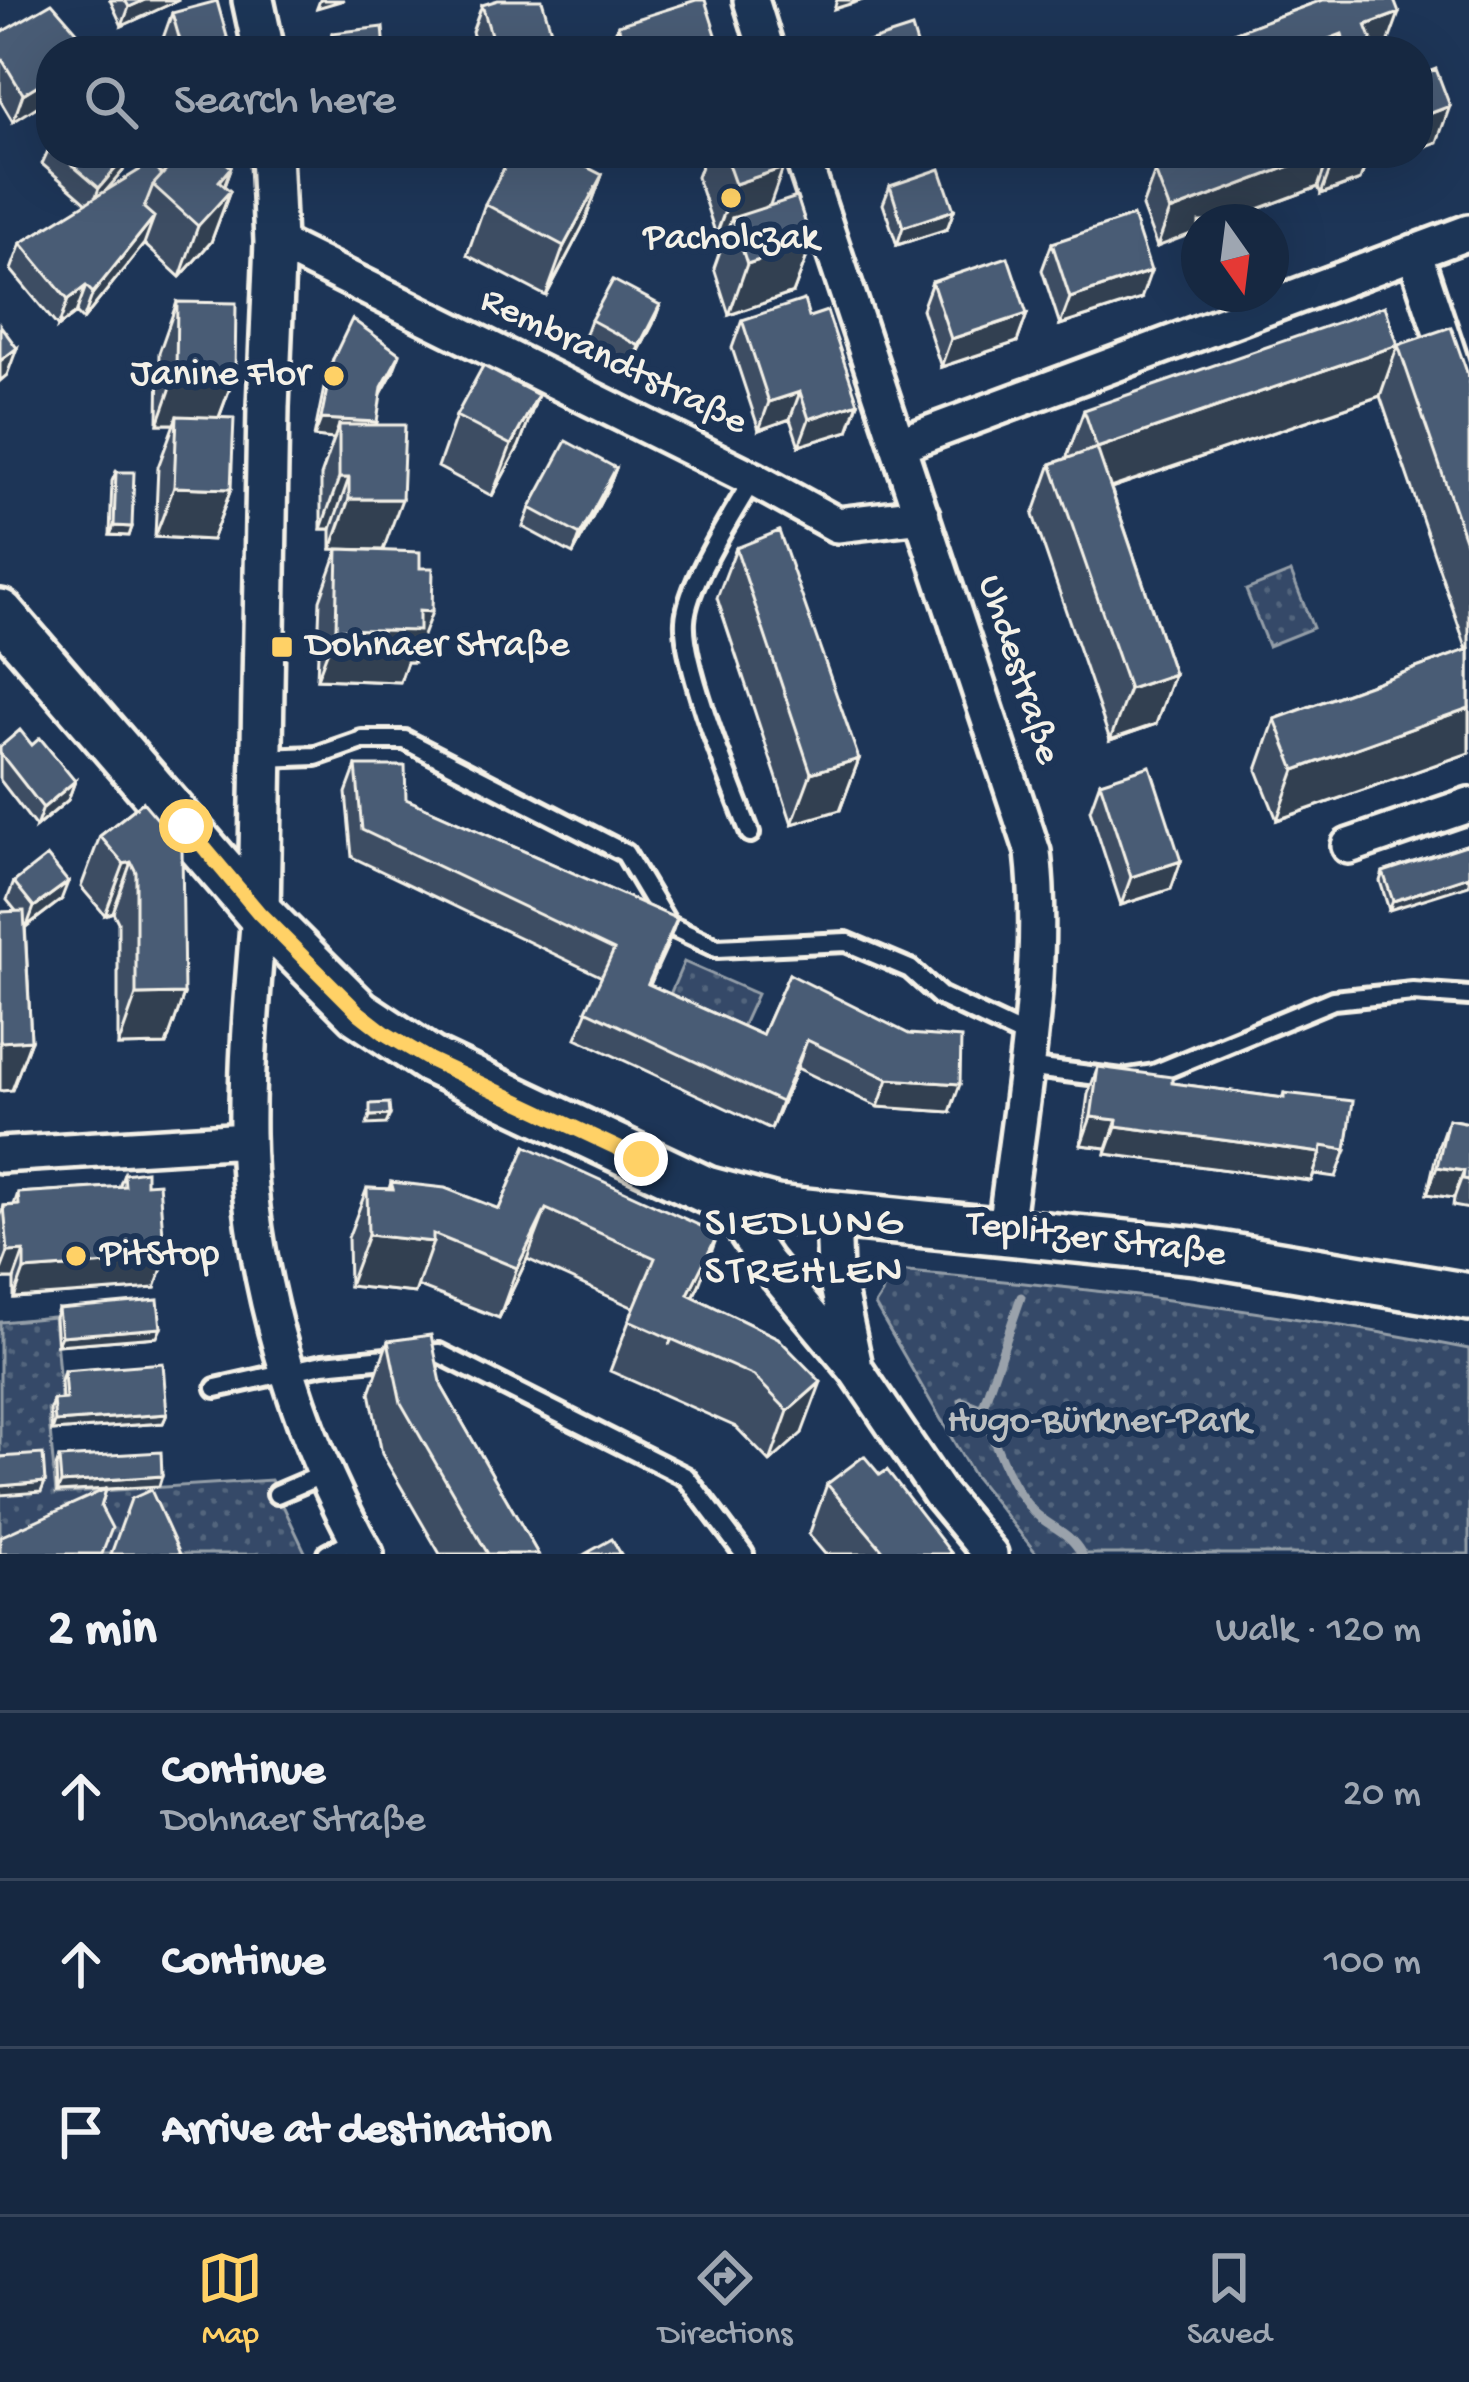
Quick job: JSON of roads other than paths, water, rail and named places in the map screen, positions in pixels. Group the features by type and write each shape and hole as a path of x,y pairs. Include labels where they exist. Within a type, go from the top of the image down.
{"main road":[{"path":"0,613 259,913"},
{"name":"Teplitzer Straße","path":"259,913 359,1013 398,1042 721,1195 776,1209 1196,1251 1469,1297"}],"street":[{"path":"253,0 261,36"},
{"path":"751,0 762,36"},
{"path":"273,168 275,242 259,913 247,1051 247,1140 260,1257 289,1370 350,1549"},
{"name":"Uhdestraße","path":"806,168 1033,852 1039,901 1005,1230"},
{"path":"898,445 1469,232"},
{"name":"Rembrandtstraße","path":"275,242 753,479 836,525 922,515"},
{"path":"1414,252 1469,417"},
{"path":"1349,846 1469,805"},
{"path":"0,1155 247,1140"},
{"path":"721,1195 765,1261 856,1370 940,1494 990,1554"},
{"path":"832,1215 835,1272 856,1370"}],"lane":[{"path":"750,833 686,650 685,616 704,568 753,479"},
{"path":"262,758 316,756 362,740 405,740 625,853 668,925 717,948 846,942 910,969 940,996 1026,1052 1122,1079 1154,1074 1333,1000 1413,992 1469,996"},
{"path":"216,1388 289,1370 439,1353 686,1477 744,1554"},
{"path":"277,1494 324,1474"}],"waterway":[{"path":"982,1409 1021,1297"},
{"path":"962,1401 982,1409 1024,1500 1082,1554"}],"place":[{"name":"Pacholczak","path":"731,198"},
{"name":"Janine Flor","path":"334,376"},
{"name":"Dohnaer Straße","path":"282,647"},
{"name":"PitStop","path":"76,1256"}],"district":[{"name":"SIEDLUNG STREHLEN","path":"805,1249"}],"park label":[{"name":"Hugo-Bürkner-Park","path":"1099,1423"}]}
